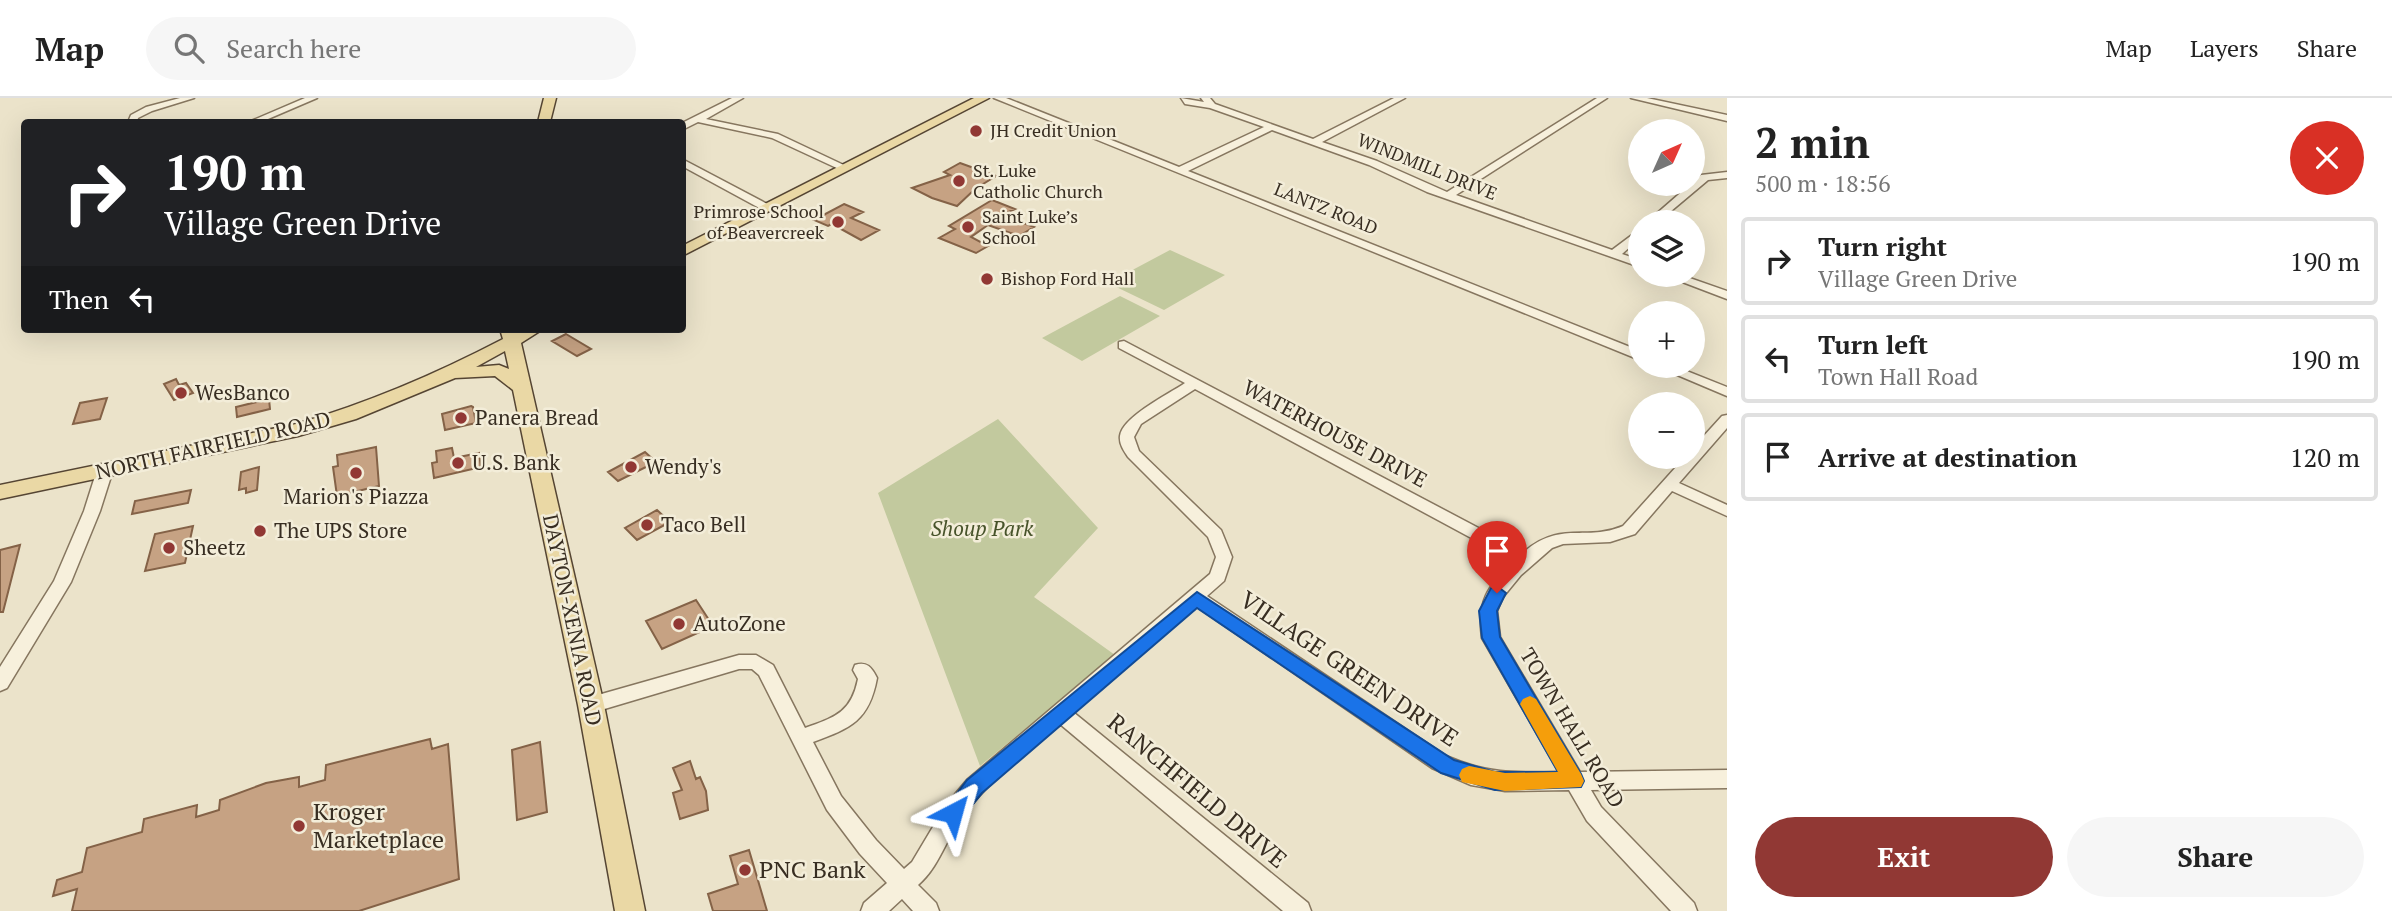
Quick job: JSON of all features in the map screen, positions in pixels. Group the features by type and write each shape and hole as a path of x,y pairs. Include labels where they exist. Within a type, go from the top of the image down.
{"main road":[{"path":"545,119 550,98"},
{"path":"686,250 983,98"},
{"name":"NORTH FAIRFIELD ROAD","path":"0,492 298,430 349,415 442,376 511,335"},
{"name":"DAYTON-XENIA ROAD","path":"511,335 591,705 630,911"},
{"path":"442,376 499,370 521,387"}],"street":[{"path":"134,119 141,112 190,98"},
{"path":"261,119 313,98"},
{"path":"686,125 739,98"},
{"name":"LANTZ ROAD","path":"998,98 1628,351"},
{"name":"WINDMILL DRIVE","path":"1185,98 1190,103 1208,102 1381,166 1448,196 1628,260"},
{"path":"1314,142 1401,98"},
{"path":"1448,196 1603,98"},
{"path":"1635,98 1727,118"},
{"path":"699,120 775,136 845,168"},
{"path":"1179,170 1272,127"},
{"path":"686,164 767,208"},
{"path":"1666,210 1705,177 1727,175"},
{"path":"1613,255 1628,242"},
{"path":"1704,287 1727,295"},
{"name":"WATERHOUSE DRIVE","path":"1124,345 1527,561"},
{"path":"1693,378 1727,392"},
{"path":"872,911 904,885 928,859 959,803 1059,712 1197,598 1221,571 1223,549 1208,526 1133,454 1126,436 1136,421 1195,383"},
{"name":"TOWN HALL ROAD","path":"1686,911 1594,814 1491,638 1488,611 1493,598 1540,546 1554,540 1620,535 1629,530 1727,419"},
{"path":"0,683 62,582 92,511 105,470"},
{"path":"1669,484 1727,511"},
{"name":"VILLAGE GREEN DRIVE","path":"1197,598 1448,767 1495,781 1727,779"},
{"path":"591,705 739,662 751,661 766,670 834,803 855,831 928,911"},
{"path":"800,738 842,723 858,711 866,694 869,678 862,670"},
{"name":"RANCHFIELD DRIVE","path":"1059,712 1300,911"}],"green space":[{"path":"1170,250 1225,275 1164,310 1108,283"},
{"path":"1120,296 1160,316 1082,361 1042,338"},
{"name":"Shoup Park","path":"998,419 1098,528 1034,597 1115,655 980,766 878,493"}],"building":[{"name":"St. Luke Catholic Church","path":"960,163 996,176 975,189 957,206 912,188 950,175 944,172"},
{"name":"Saint Luke’s School","path":"992,200 1015,209 1002,215 1034,227 1019,236 988,225 971,237 988,246 976,253 939,238 955,229 949,226"},
{"name":"Primrose School of Beavercreek","path":"844,204 863,212 851,218 879,230 861,240 832,224 828,226 814,220"},
{"path":"566,334 591,349 577,356 552,341"},
{"name":"WesBanco","path":"176,379 179,385 186,383 193,393 174,400 164,384"},
{"path":"107,398 100,419 73,424 80,403"},
{"path":"269,399 270,409 237,417 236,407"},
{"name":"Panera Bread","path":"471,406 476,423 445,430 442,414"},
{"name":"Marion's Piazza","path":"376,447 379,486 337,496 333,467 338,466 337,455"},
{"name":"U.S. Bank","path":"452,448 454,458 479,453 481,467 434,478 432,463 437,462 436,451"},
{"name":"Wendy's","path":"645,452 656,462 618,481 608,472"},
{"path":"259,467 257,490 246,493 246,488 239,490 241,472"},
{"name":"Sheetz","path":"191,490 188,503 132,514 135,501"},
{"name":"Taco Bell","path":"657,510 670,522 637,540 625,528"},
{"name":"Sheetz","path":"193,526 185,563 145,571 155,534"},
{"path":"20,545 3,612 0,612 0,550"},
{"name":"AutoZone","path":"696,600 713,626 662,649 646,621"},
{"name":"Kroger Marketplace","path":"430,739 432,749 448,744 459,879 359,911 72,911 77,889 53,896 57,880 82,872 87,848 142,832 144,819 197,805 196,817 219,810 220,800 266,783 299,777 299,787 325,780 326,765"},
{"path":"540,742 547,812 517,820 512,750"},
{"path":"690,761 696,779 700,777 706,791 708,810 680,819 673,793 682,790 673,768"},
{"name":"PNC Bank","path":"749,850 767,911 713,911 708,894 738,884 730,856"}],"slow traffic":[{"path":"1469,775 1505,782 1574,781 1530,704"}],"place":[{"name":"JH Credit Union","path":"976,131"},
{"name":"St. Luke Catholic Church","path":"959,181"},
{"name":"Primrose School of Beavercreek","path":"838,222"},
{"name":"Saint Luke’s School","path":"968,227"},
{"name":"Bishop Ford Hall","path":"987,279"},
{"name":"WesBanco","path":"181,393"},
{"name":"Panera Bread","path":"461,418"},
{"name":"U.S. Bank","path":"458,463"},
{"name":"Wendy's","path":"631,467"},
{"name":"Marion's Piazza","path":"356,473"},
{"name":"Taco Bell","path":"647,525"},
{"name":"The UPS Store","path":"260,531"},
{"name":"Sheetz","path":"169,548"},
{"name":"AutoZone","path":"679,624"},
{"name":"Kroger Marketplace","path":"299,826"},
{"name":"PNC Bank","path":"745,870"}],"route":[{"path":"953,813 974,786 1197,598 1448,767 1480,779 1495,781 1574,781 1491,638 1488,611 1497,593"}]}
